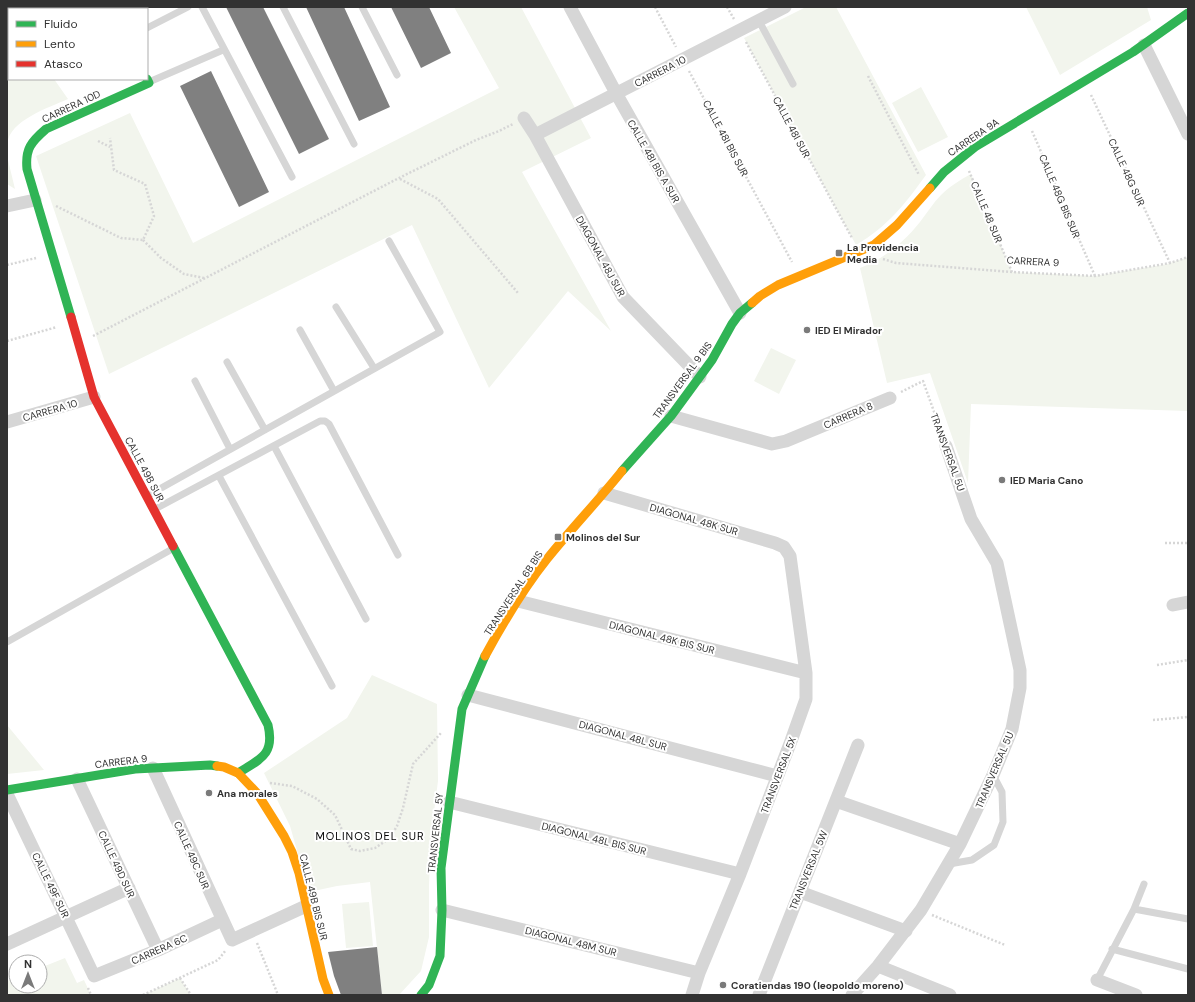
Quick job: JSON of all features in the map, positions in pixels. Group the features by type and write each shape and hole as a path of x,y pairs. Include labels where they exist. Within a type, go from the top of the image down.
{"street":[{"name":"CALLE 48I BIS A SUR","path":"570,7 616,93 740,313"},
{"name":"CARRERA 10","path":"535,136 785,7"},
{"name":"CARRERA 9A","path":"740,313 760,296 778,285 874,245 897,225 933,183 963,155 1144,45 1188,12"},
{"path":"1144,45 1188,134"},
{"name":"CARRERA 10D","path":"28,146 46,129 148,81"},
{"name":"DIAGONAL 48J SUR","path":"524,118 623,297 700,377"},
{"name":"CALLE 49B SUR","path":"28,146 26,169 94,397 258,704 272,736 271,746 262,757 238,773"},
{"path":"7,206 35,200"},
{"name":"TRANSVERSAL 9 BIS","path":"604,492 671,416 700,377 740,313"},
{"name":"CARRERA 10","path":"7,422 94,397"},
{"name":"CARRERA 8","path":"671,416 772,444 786,441 890,398"},
{"name":"TRANSVERSAL 5U","path":"852,995 878,966 906,930 949,864 960,844 993,775 1012,729 1020,688 1020,670 997,563 971,519 946,446"},
{"name":"DIAGONAL 48K SUR","path":"604,492 784,547"},
{"name":"TRANSVERSAL 6B BIS","path":"468,695 482,662 497,634 518,601 547,559 604,492"},
{"name":"TRANSVERSAL 5X","path":"692,995 699,973 740,874 806,699 806,673 790,556 784,547"},
{"name":"DIAGONAL 48K BIS SUR","path":"518,601 806,673"},
{"path":"1173,604 1188,602"},
{"name":"DIAGONAL 48L SUR","path":"468,695 777,776"},
{"name":"TRANSVERSAL 5Y","path":"421,995 429,985 440,956 442,910 441,868 462,709 468,695"},
{"name":"TRANSVERSAL 5W","path":"759,995 858,745"},
{"name":"CARRERA 9","path":"7,790 114,772 153,768 210,765 224,767 238,773"},
{"name":"CALLE 49C SUR","path":"153,768 232,940"},
{"name":"CALLE 49B BIS SUR","path":"238,773 257,793 271,814 292,852 299,873 323,979 329,995"},
{"name":"CALLE 49D SUR","path":"77,779 158,950"},
{"name":"CALLE 49F SUR","path":"7,794 94,976"},
{"path":"836,801 960,844"},
{"name":"DIAGONAL 48L BIS SUR","path":"449,802 740,874"},
{"path":"7,944 129,888"},
{"path":"800,892 906,930"},
{"path":"232,940 306,906"},
{"name":"DIAGONAL 48M SUR","path":"442,910 699,973"},
{"name":"CARRERA 6C","path":"94,976 158,950 222,920"},
{"path":"878,966 950,995"},
{"path":"1097,980 1136,995"}],"lane":[{"path":"148,27 188,7"},
{"path":"202,7 292,177"},
{"path":"283,7 354,144"},
{"path":"362,7 397,75"},
{"path":"759,21 793,84"},
{"path":"148,81 224,50"},
{"path":"147,496 440,332 389,241"},
{"path":"336,307 374,368"},
{"path":"300,330 334,391"},
{"path":"227,362 265,430"},
{"path":"195,381 230,449"},
{"path":"154,509 219,476 320,421 325,421 329,424 398,555"},
{"path":"274,446 366,619"},
{"path":"219,476 332,686"},
{"path":"7,642 174,548"},
{"path":"949,864 972,860 994,845 1003,822 1003,815 1002,792 993,775"},
{"path":"1097,980 1134,909 1144,884"},
{"path":"1134,909 1188,919"},
{"path":"1112,949 1188,969"}],"path":[{"name":"CALLE 48I BIS SUR","path":"655,7 795,267"},
{"name":"CALLE 48I SUR","path":"727,7 856,245"},
{"path":"868,76 918,174 933,183"},
{"name":"CALLE 48G SUR","path":"1085,81 1170,263"},
{"name":"CALLE 48G BIS SUR","path":"1026,116 1095,276"},
{"path":"78,344 399,178 524,118"},
{"path":"110,138 110,148 114,170 145,184 154,216 143,240"},
{"path":"98,141 110,148"},
{"name":"CALLE 48 SUR","path":"971,174 1012,272"},
{"path":"399,178 438,199 518,293"},
{"path":"54,205 121,238 143,240 161,258 184,274 205,278"},
{"path":"7,265 51,253"},
{"name":"CARRERA 9","path":"876,257 896,263 1012,272 1095,276 1170,263 1188,257"},
{"path":"7,341 72,323"},
{"name":"TRANSVERSAL 5U","path":"890,398 923,381 946,446"},
{"path":"1165,544 1188,544"},
{"path":"1157,665 1188,660"},
{"path":"1153,720 1188,717"},
{"path":"249,784 275,783 292,786 317,799 335,815 351,849 360,851 375,848 390,838 397,826 403,808 413,764 442,732"},
{"path":"920,910 1005,945"},
{"path":"252,931 278,995"},
{"path":"143,995 218,960 232,940"},
{"path":"180,978 191,995"}],"shaded area":[{"path":"454,7 521,7 591,138 522,172 611,331 568,291 489,388 412,225 109,374 36,156 130,113 193,243 499,88"},
{"path":"806,7 836,7 926,175 911,196 886,223 856,245 744,38"},
{"path":"1026,7 1147,7 1151,20 1060,75"},
{"path":"7,49 8,80 55,80 68,99 31,116 22,122 15,128 7,144"},
{"path":"921,87 948,137 918,152 892,103"},
{"path":"7,156 15,189 7,184"},
{"path":"971,174 1012,272 1095,276 1167,264 1188,257 1188,411 971,404 968,483 930,373 887,383 860,268 878,260 893,249 914,230 941,195 955,183"},
{"path":"771,348 796,360 779,394 754,381"},
{"path":"372,675 437,704 438,781 431,835 429,937 421,971 399,995 382,995 370,882 337,886 309,892 290,826 264,773 347,718"},
{"path":"7,725 44,770 7,774"},
{"path":"369,902 373,946 346,948 342,904"},
{"path":"65,958 77,983 84,980 91,995 7,995 8,981 8,994 48,994 48,965"},
{"path":"180,978 191,995 143,995"}],"building":[{"path":"226,7 263,7 329,139 299,154"},
{"path":"306,7 344,7 390,107 359,121"},
{"path":"391,7 429,7 451,53 421,68"},
{"path":"211,71 269,192 239,207 180,86"},
{"path":"377,947 382,995 341,995 334,976 328,952"}],"traffic: fast":[{"path":"930,188 944,172 975,147 1133,52 1188,13"},
{"path":"71,317 27,169 28,151 36,138 46,129 149,83 148,80"},
{"path":"622,471 671,416 712,360 732,324 740,313 752,303"},
{"path":"173,546 268,725 270,735 269,743 264,755 259,760 238,773"},
{"path":"421,995 429,985 440,956 442,910 441,868 462,709 485,656"},
{"path":"7,790 135,769 210,765 217,766"}],"traffic: slow":[{"path":"752,303 760,296 778,285 874,245 897,225 930,188"},
{"path":"485,656 514,606 538,570 622,471"},
{"path":"217,766 224,767 238,773 257,793 284,836 292,852 299,873 323,979 329,995"}],"traffic: jam":[{"path":"71,317 94,397 173,546"}],"place":[{"name":"La Providencia Media","path":"839,253"},
{"name":"IED El Mirador","path":"807,330"},
{"name":"IED Maria Cano","path":"1002,480"},
{"name":"Molinos del Sur","path":"558,537"},
{"name":"Ana morales","path":"209,793"},
{"name":"Coratiendas 190 (leopoldo moreno)","path":"723,985"}],"district":[{"name":"MOLINOS DEL SUR","path":"370,836"}]}
